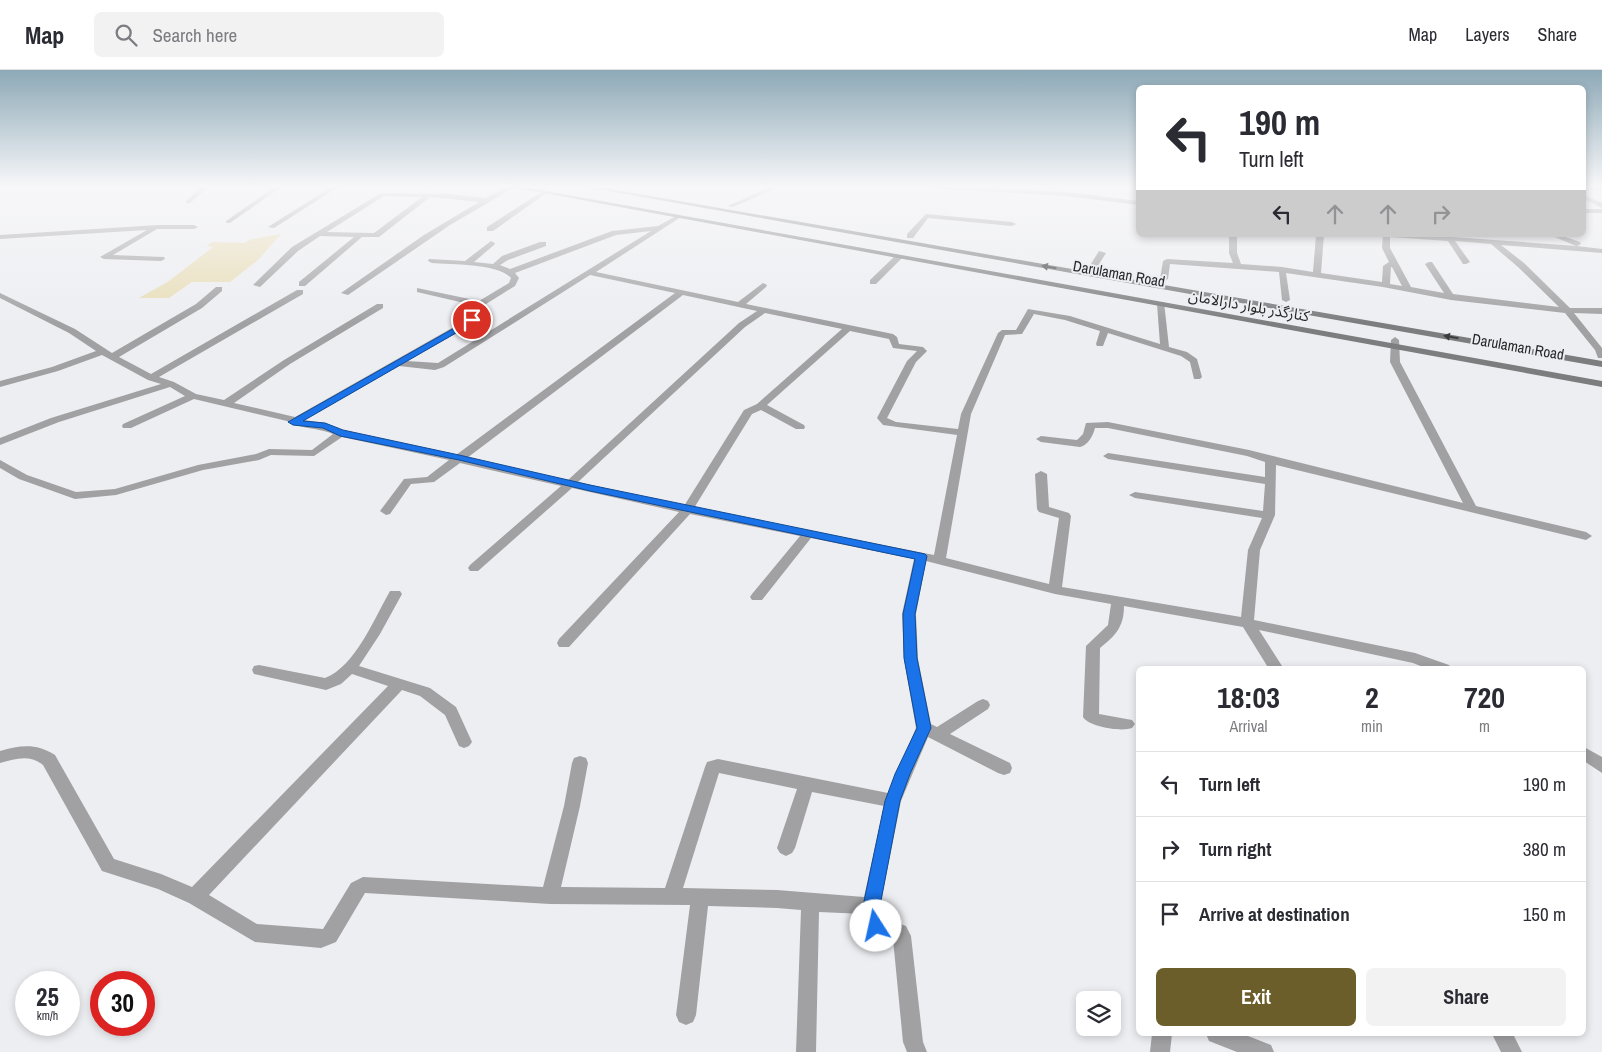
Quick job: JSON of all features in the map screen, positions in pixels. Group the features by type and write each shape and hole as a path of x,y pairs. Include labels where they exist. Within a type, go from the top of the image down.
{"street":[{"path":"0,237 74,232"},
{"path":"148,232 104,257 161,259"},
{"path":"256,285 288,254 321,232"},
{"path":"317,234 376,235 382,232"},
{"path":"345,293 431,232"},
{"path":"510,272 615,233 626,232"},
{"path":"398,363 441,366 655,232"},
{"name":"کنارگذر بلوار دارالامان","path":"760,232 1161,304 1395,343 1600,383"},
{"name":"Darulaman Road","path":"793,232 1136,291 1395,343"},
{"name":"Darulaman Road","path":"853,232 1602,359"},
{"name":"کنارگذر بلوار دارالامان","path":"885,232 1286,300 1602,359"},
{"path":"910,236 913,232"},
{"path":"151,378 301,288 360,235"},
{"path":"1233,237 1233,253 1238,265"},
{"path":"1317,274 1320,237"},
{"path":"1387,237 1386,248 1408,290"},
{"path":"1448,237 1602,251"},
{"path":"1448,237 1466,262"},
{"path":"1559,237 1578,244 1583,249"},
{"path":"1493,242 1521,265 1570,312 1599,350 1602,359"},
{"path":"466,264 491,243"},
{"path":"494,266 504,258 543,244"},
{"path":"1093,267 1102,253"},
{"path":"873,282 899,257"},
{"path":"293,422 470,322 472,318 464,314 512,284 515,278 510,272 494,266 432,261"},
{"path":"1164,280 1167,261 1238,265 1317,274 1451,298 1570,312 1602,311"},
{"path":"1386,286 1386,266 1393,263"},
{"path":"1429,264 1451,298"},
{"path":"1282,269 1286,300"},
{"path":"590,273 893,337 896,346 920,349 922,351 912,361 882,418 887,423 962,434"},
{"path":"741,304 763,285"},
{"path":"112,357 199,306 219,289"},
{"path":"420,290 480,304"},
{"path":"386,511 408,481 428,480 682,292"},
{"path":"0,295 72,331 103,352 151,378 171,384 193,396 291,419 293,422 325,426 340,433 687,510 921,556 1055,590 1247,623 1415,658 1436,666"},
{"path":"1161,304 1165,348"},
{"path":"224,404 294,357 380,306"},
{"path":"474,568 570,484 736,331 765,310"},
{"path":"939,560 966,414 1002,333 1018,332 1031,311 1067,318 1190,356 1194,360 1197,377"},
{"path":"564,643 687,510 748,412 761,406 849,327"},
{"path":"1100,344 1105,330"},
{"path":"1395,343 1395,362 1472,509"},
{"path":"0,384 55,369 103,352"},
{"path":"0,442 55,420 171,384"},
{"path":"127,426 193,396"},
{"path":"761,406 800,426"},
{"path":"1041,439 1080,444 1088,435 1090,425 1108,425 1249,453 1271,460 1586,536"},
{"path":"0,463 23,477 75,496 116,492 202,467 259,457 269,452 314,453 340,433"},
{"path":"1108,456 1270,481"},
{"path":"1271,460 1269,515 1254,550 1247,623 1275,666"},
{"path":"1041,474 1043,509 1065,516 1055,590"},
{"path":"1135,495 1269,515"},
{"path":"757,597 809,533"},
{"path":"921,556 909,614 911,658 930,731 1004,768"},
{"path":"259,670 326,684 333,683 349,668 374,633 395,594"},
{"path":"1118,602 1117,624 1114,630 1093,646 1090,717 1094,720 1127,724"},
{"path":"349,668 425,692 451,711 464,742"},
{"path":"195,897 400,683"},
{"path":"917,1052 913,1042 902,936 899,932 875,925 871,906 893,801 903,774 930,731 983,704"},
{"path":"0,757 27,751 39,752 49,760 108,864 161,882 195,897 254,933 321,938 329,936 357,889 363,885 550,896 609,895 671,898 777,899 810,903 871,906"},
{"path":"1586,754 1602,766"},
{"path":"550,896 572,806 580,763"},
{"path":"671,898 714,767 718,766 893,801"},
{"path":"786,848 806,785"},
{"path":"686,1015 700,898"},
{"path":"806,1052 810,903"},
{"path":"1160,1052 1162,1036"},
{"path":"1221,1036 1264,1052"},
{"path":"1503,1036 1512,1052"}],"shaded area":[{"path":"281,234 258,260 230,282 192,282 169,298 139,298 169,281 213,247 206,246 213,242 244,243 252,239"}],"route":[{"path":"472,320 293,422 325,426 340,433 687,510 751,521 921,556 909,614 911,658 924,728 893,801 871,906 876,926"}]}
